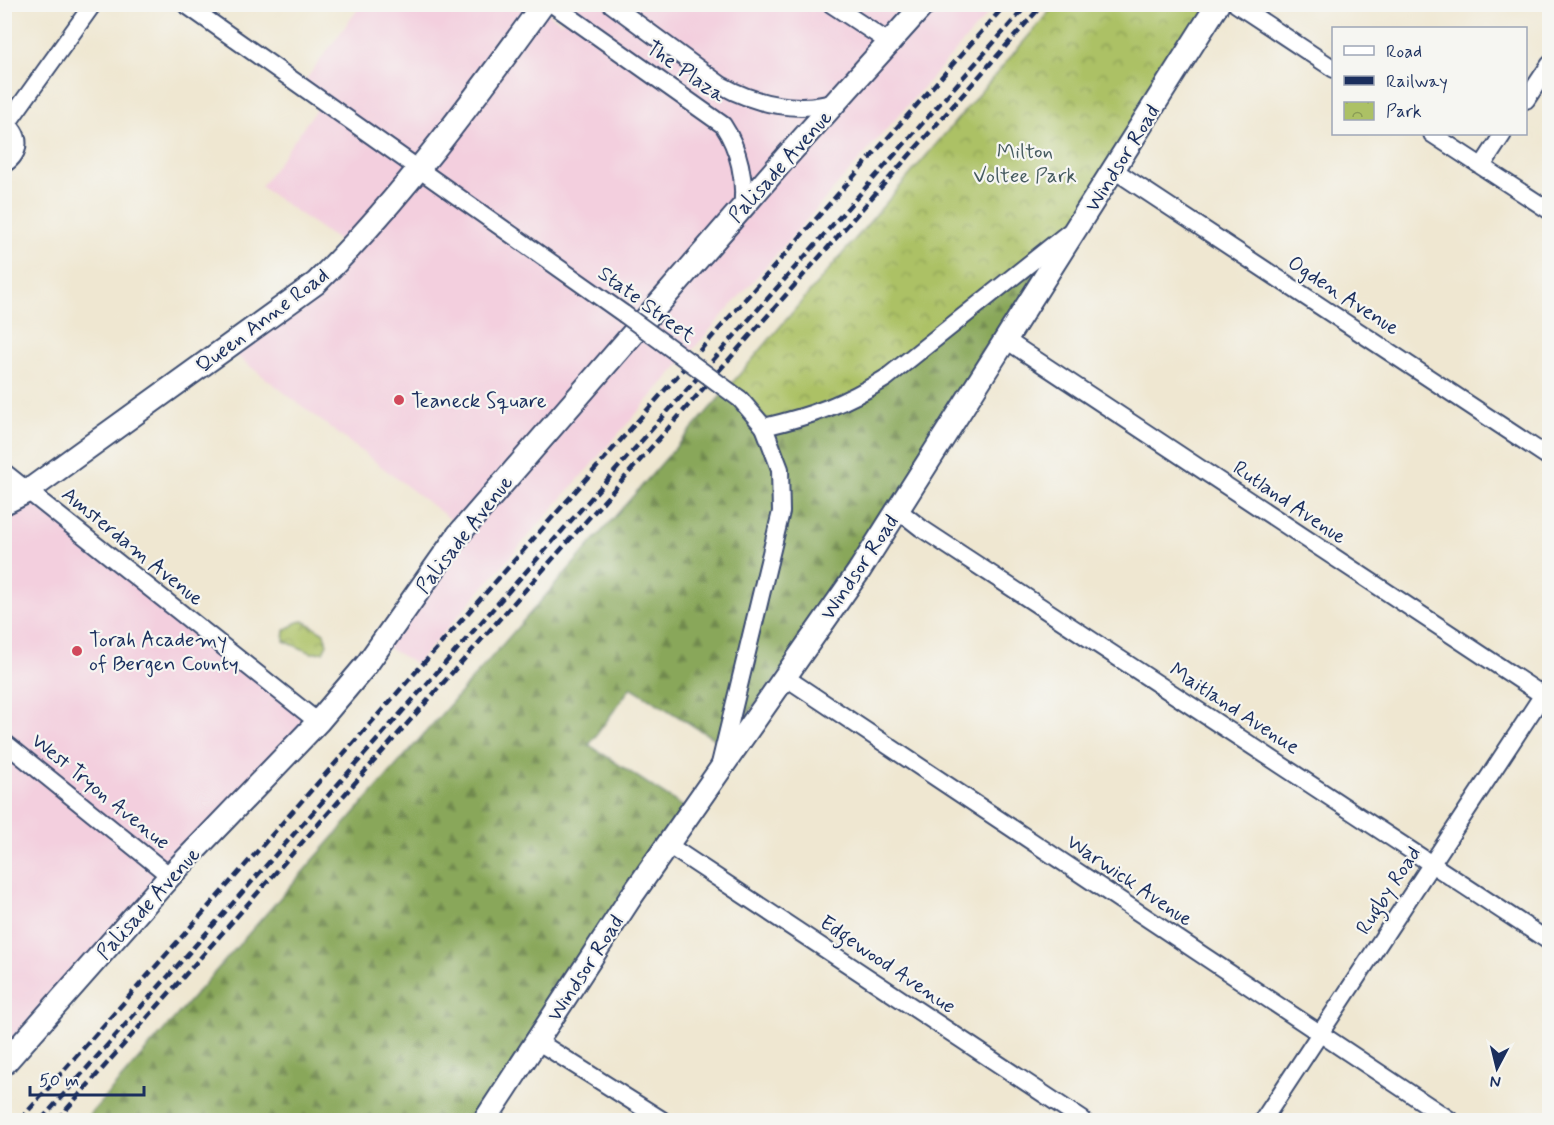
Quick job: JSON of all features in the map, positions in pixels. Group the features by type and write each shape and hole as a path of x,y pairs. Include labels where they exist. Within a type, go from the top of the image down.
{"street":[{"path":"4,164 15,155 18,141 13,128 6,123 93,4"},
{"name":"State Street","path":"185,4 624,314 740,399 764,428 780,469 781,512 718,773"},
{"name":"Queen Anne Road","path":"4,503 28,491 316,283 354,245 418,168 543,4"},
{"name":"The Plaza","path":"552,4 723,125 734,147 742,177 742,208"},
{"name":"The Plaza","path":"611,4 720,85 739,95 793,106 826,105 838,101"},
{"path":"831,4 890,43"},
{"name":"Palisade Avenue","path":"7,1057 170,876 318,722 367,664 458,536 742,208 924,4"},
{"name":"Windsor Road","path":"485,1120 668,845 898,510 1218,4"},
{"path":"1236,4 1332,68"},
{"path":"1527,98 1550,64"},
{"path":"1434,135 1550,211"},
{"path":"1482,166 1502,135"},
{"name":"Ogden Avenue","path":"1114,170 1550,458"},
{"path":"764,428 832,409 886,378 1081,223"},
{"name":"Rutland Avenue","path":"1006,340 1547,693"},
{"name":"Amsterdam Avenue","path":"4,472 318,722"},
{"name":"Maitland Avenue","path":"898,510 1550,942"},
{"name":"Warwick Avenue","path":"784,677 1450,1120"},
{"name":"Rugby Road","path":"1263,1120 1431,864 1547,693"},
{"name":"West Tryon Avenue","path":"4,741 170,876"},
{"name":"Edgewood Avenue","path":"668,845 1083,1120"},
{"path":"537,1041 662,1120"}],"shaded area":[{"path":"565,4 996,5 416,664 381,644 463,529 226,348 350,249 261,187 322,101 301,86 361,5 537,5 562,23"},
{"path":"28,491 318,722 5,1064 4,503"}],"green space":[{"name":"Milton Voltee Park","path":"1055,5 1218,5 1081,223 835,415 776,425 727,389"},
{"path":"1081,223 859,571 724,745 631,687 589,745 691,812 485,1120 85,1120 727,389"},
{"path":"304,621 324,633 327,644 323,652 312,653 284,641 285,630"}],"railway":[{"path":"20,1120 1006,4"},
{"path":"41,1120 1028,4"},
{"path":"57,1120 1043,4"}],"place":[{"name":"Teaneck Square","path":"399,400"},
{"name":"Torah Academy of Bergen County","path":"77,651"}]}
